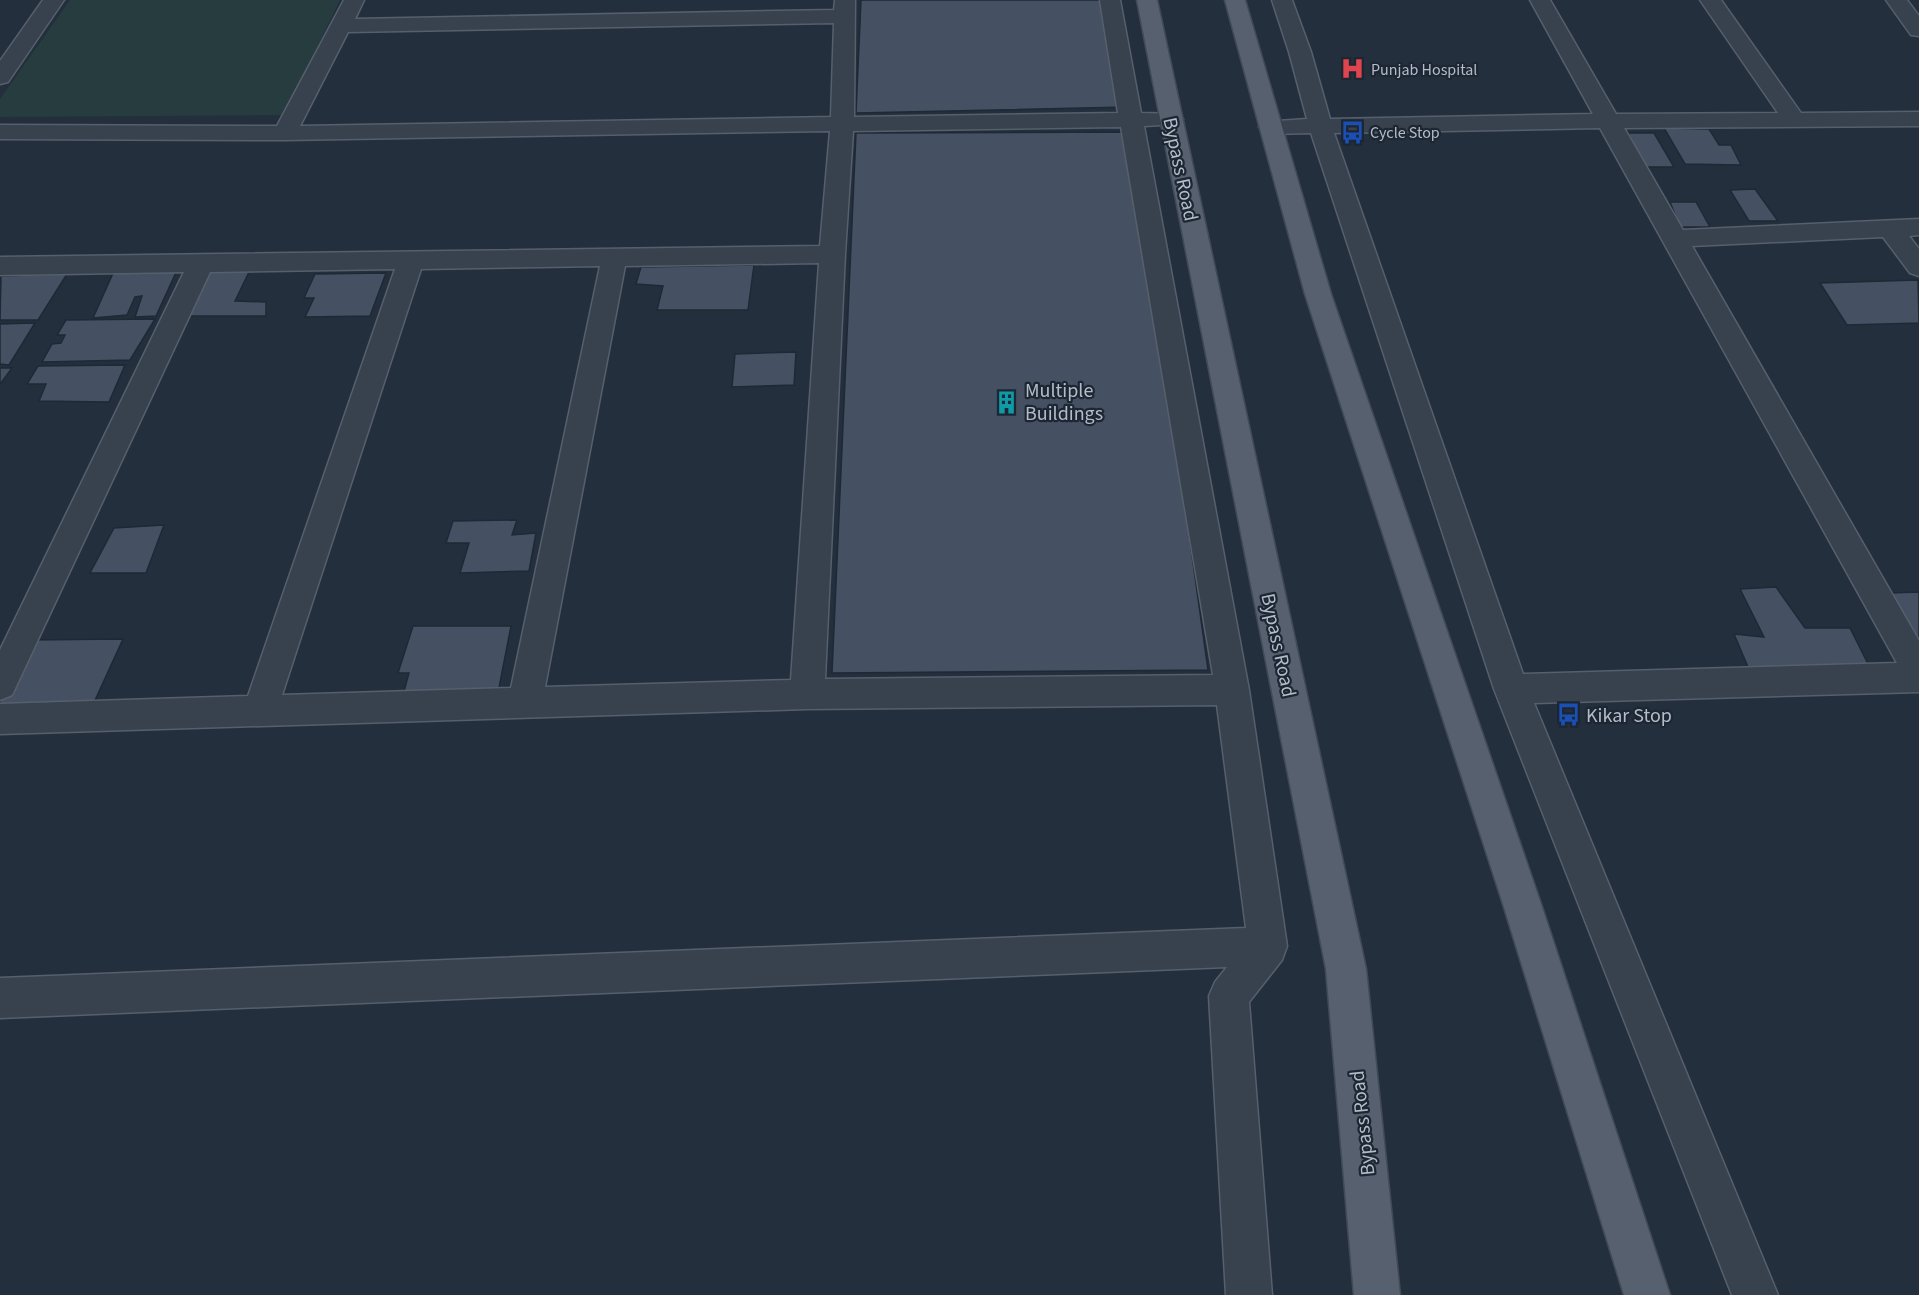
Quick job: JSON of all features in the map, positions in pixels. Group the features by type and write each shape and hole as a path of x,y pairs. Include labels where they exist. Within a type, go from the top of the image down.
{"main road":[{"name":"Bypass Road","path":"1147,0 1346,969 1377,1295"},
{"path":"1235,0 1318,294 1522,904 1647,1295"}],"street":[{"path":"0,76 54,0"},
{"path":"285,133 354,0"},
{"path":"1110,0 1232,690 1268,946 1229,996 1250,1295"},
{"path":"1282,0 1300,52 1320,126 1511,689 1755,1295"},
{"path":"1540,0 1919,672"},
{"path":"1710,0 1794,120"},
{"path":"1896,0 1919,30"},
{"path":"339,26 845,8 842,124 832,254 807,694"},
{"path":"0,38 26,37"},
{"path":"0,132 285,133 1171,119"},
{"path":"1271,127 1608,121 1919,119"},
{"path":"1675,239 1919,227"},
{"path":"1890,228 1919,267"},
{"path":"0,266 832,254"},
{"path":"525,703 614,258"},
{"path":"260,711 411,260"},
{"path":"0,685 201,263"},
{"path":"1511,689 1919,678"},
{"path":"0,719 807,694 1232,690"},
{"path":"0,998 1268,946"}],"green space":[{"path":"70,0 340,0 284,115 0,117 0,99"}],"building":[{"path":"861,0 1106,0 1127,107 856,113"},
{"path":"1664,128 1709,129 1719,145 1731,145 1741,165 1685,164"},
{"name":"Multiple Buildings","path":"1133,132 1208,670 832,673 856,133"},
{"path":"1628,133 1654,133 1674,167 1645,167"},
{"path":"1755,189 1778,221 1749,221 1730,190"},
{"path":"1670,202 1696,202 1710,227 1680,227"},
{"path":"754,265 748,310 657,310 663,286 636,284 641,267"},
{"path":"178,268 156,316 135,317 142,296 135,297 127,315 93,318 114,271"},
{"path":"206,272 249,272 235,301 266,302 266,316 185,316"},
{"path":"386,273 370,316 305,317 314,298 304,298 315,274"},
{"path":"67,274 38,320 0,320 1,276"},
{"path":"1918,280 1919,323 1847,325 1820,283"},
{"path":"155,319 130,360 42,362 52,344 61,343 65,335 57,335 66,320"},
{"path":"35,323 9,365 0,364 0,324"},
{"path":"796,352 794,385 732,387 735,354"},
{"path":"125,365 109,402 39,401 46,384 27,384 38,366"},
{"path":"0,368 12,368 1,383 0,383"},
{"path":"517,520 512,535 536,533 529,571 460,573 469,543 446,543 453,521"},
{"path":"164,525 146,573 90,573 114,528"},
{"path":"1776,587 1805,628 1850,628 1869,666 1748,667 1734,634 1764,637 1740,589"},
{"path":"1919,592 1919,644 1889,593"},
{"path":"413,626 511,626 497,698 401,702 409,673 398,673"},
{"path":"123,639 91,709 0,709 0,701 29,640"}],"place":[{"name":"Punjab Hospital","path":"1353,69"},
{"name":"Cycle Stop","path":"1352,132"},
{"name":"Multiple Buildings","path":"1007,402"},
{"name":"Kikar Stop","path":"1568,715"}]}
